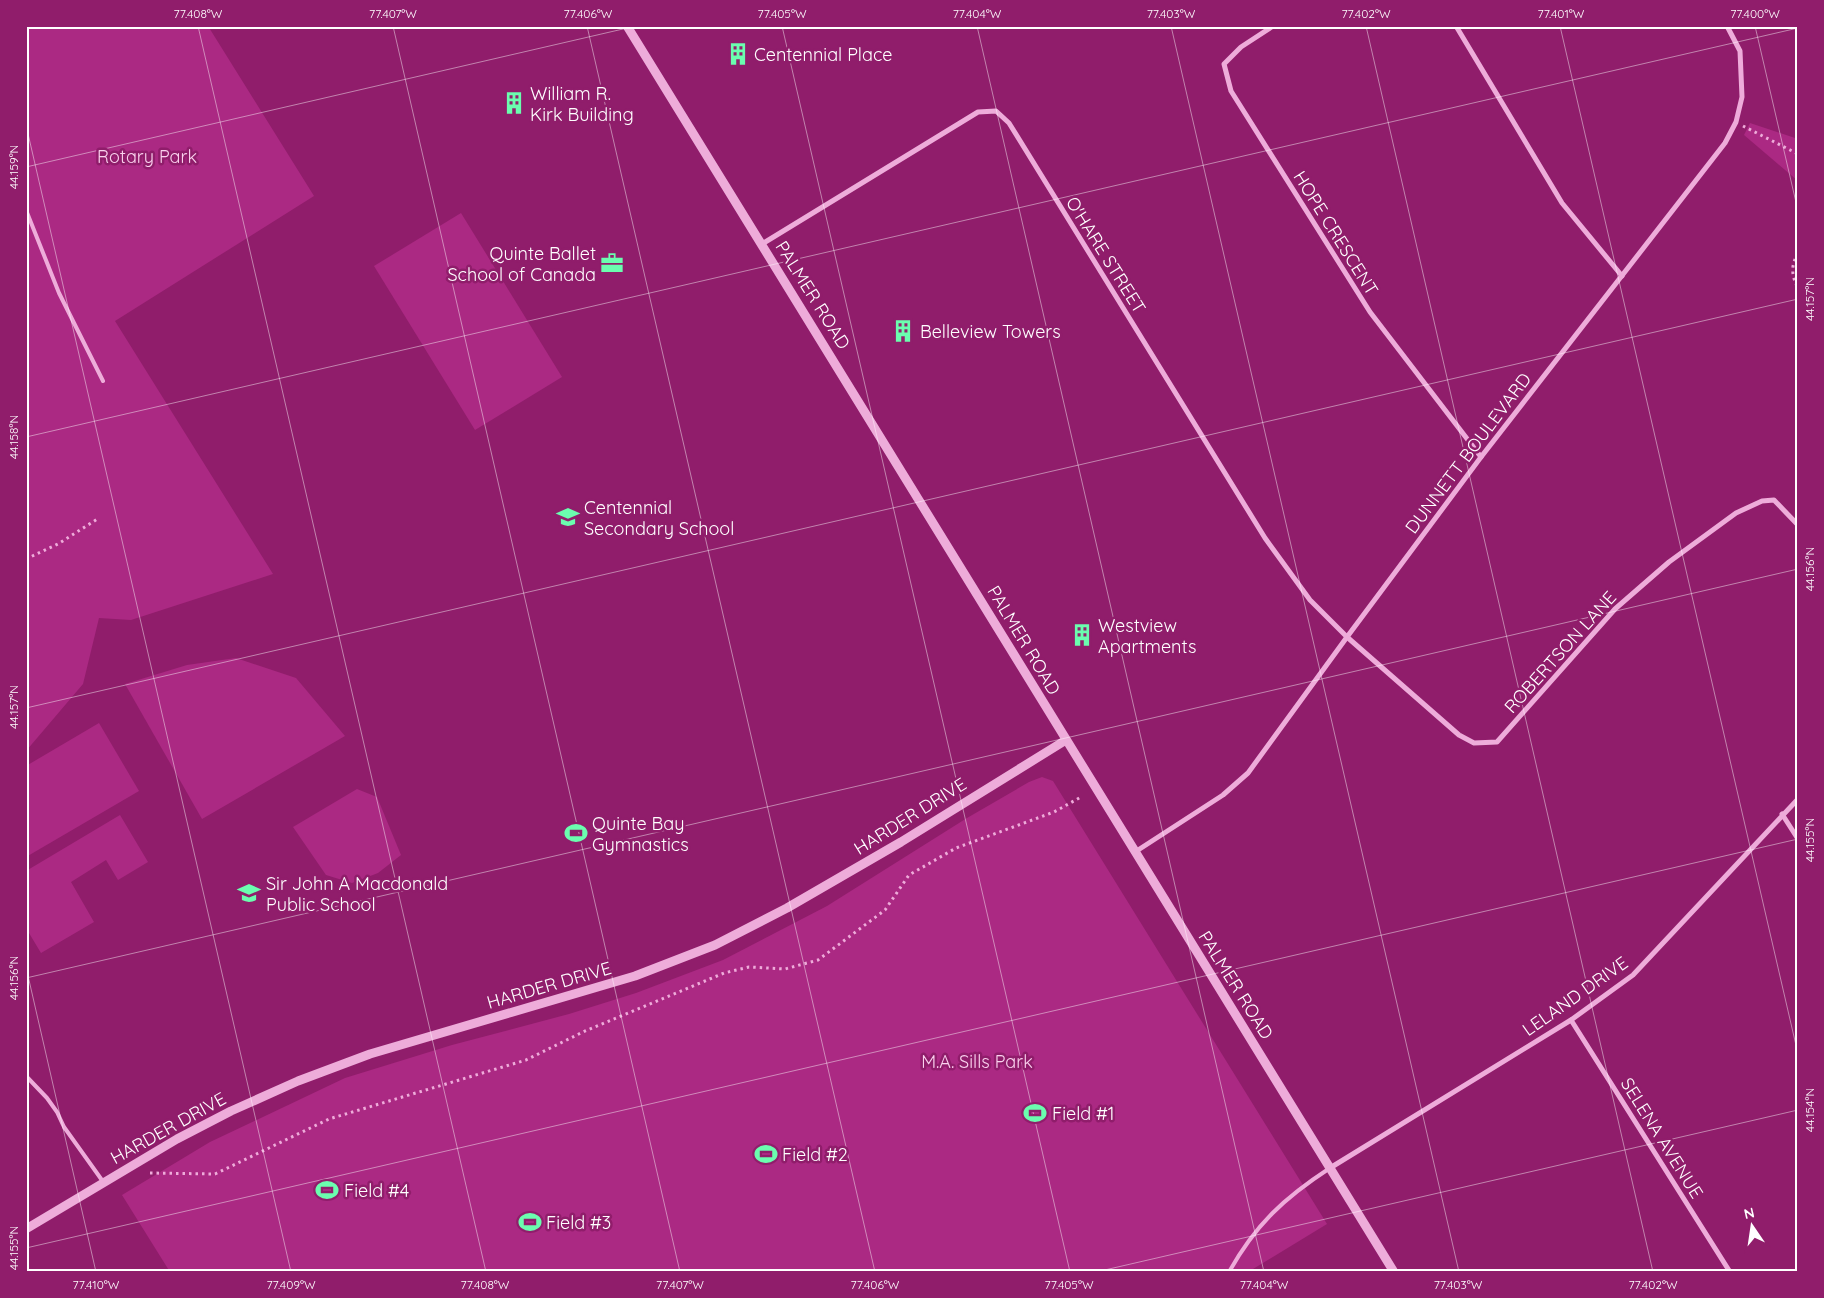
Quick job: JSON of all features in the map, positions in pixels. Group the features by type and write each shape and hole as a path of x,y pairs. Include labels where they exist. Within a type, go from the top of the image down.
{"street":[{"name":"PALMER ROAD","path":"627,26 1394,1272"},
{"name":"HOPE CRESCENT","path":"1273,26 1241,47 1224,64 1231,92 1370,312 1481,457"},
{"path":"1456,26 1562,203 1622,276"},
{"name":"DUNNETT BOULEVARD","path":"1135,852 1223,795 1248,773 1481,457 1725,143 1736,122 1742,97 1740,51 1727,26"},
{"name":"O'HARE STREET","path":"762,244 978,112 996,110 1009,123 1264,538 1310,600 1347,637"},
{"name":"ROBERTSON LANE","path":"1347,637 1459,735 1474,743 1497,742 1615,609 1668,562 1736,513 1762,501 1774,500 1798,525"},
{"name":"HARDER DRIVE","path":"26,1229 185,1135 231,1111 298,1081 370,1054 635,976 715,945 787,908 901,842 1066,740"},
{"name":"LELAND DRIVE","path":"1330,1168 1571,1020 1633,975 1798,799"},
{"path":"1782,814 1798,839"},
{"name":"SELENA AVENUE","path":"1571,1020 1730,1272"}],"lane":[{"path":"26,210 59,293 102,381"},
{"path":"26,1076 47,1098 64,1127 104,1183"},
{"path":"1229,1272 1244,1246 1265,1219 1289,1198 1330,1168"}],"path":[{"path":"1736,122 1798,154"},
{"path":"1798,253 1793,262 1792,273 1798,288"},
{"path":"26,559 53,546 99,518"},
{"path":"150,1173 215,1174 329,1119 526,1060 584,1030 724,973 749,967 785,969 818,960 885,910 909,875 956,848 1054,812 1081,797"}],"green space":[{"name":"Rotary Park","path":"26,26 208,26 314,196 115,321 273,574 131,620 99,618 83,684 26,751"},
{"path":"1750,123 1798,139 1798,181 1744,135"},
{"path":"461,213 562,377 475,430 374,266"},
{"path":"236,658 296,678 345,736 202,819 125,684 187,665"},
{"path":"99,723 139,791 26,857 26,766"},
{"name":"M.A. Sills Park","path":"1042,777 1053,781 1327,1224 1248,1272 170,1272 122,1195 210,1142 345,1078 452,1045 569,1014 636,993 723,960 827,906 967,818 1029,782"},
{"path":"357,789 377,797 401,855 378,873 352,883 326,875 293,827"},
{"path":"120,815 148,862 118,880 106,860 71,882 94,922 41,953 26,928 26,871"}],"place":[{"name":"Centennial Place","path":"738,54"},
{"name":"William R. Kirk Building","path":"514,103"},
{"name":"Quinte Ballet School of Canada","path":"612,263"},
{"name":"Belleview Towers","path":"903,331"},
{"name":"Centennial Secondary School","path":"568,517"},
{"name":"Westview Apartments","path":"1082,635"},
{"name":"Quinte Bay Gymnastics","path":"576,833"},
{"name":"Sir John A Macdonald Public School","path":"249,893"},
{"name":"Field #1","path":"1035,1113"},
{"name":"Field #2","path":"766,1154"},
{"name":"Field #4","path":"327,1190"},
{"name":"Field #3","path":"530,1222"}]}
